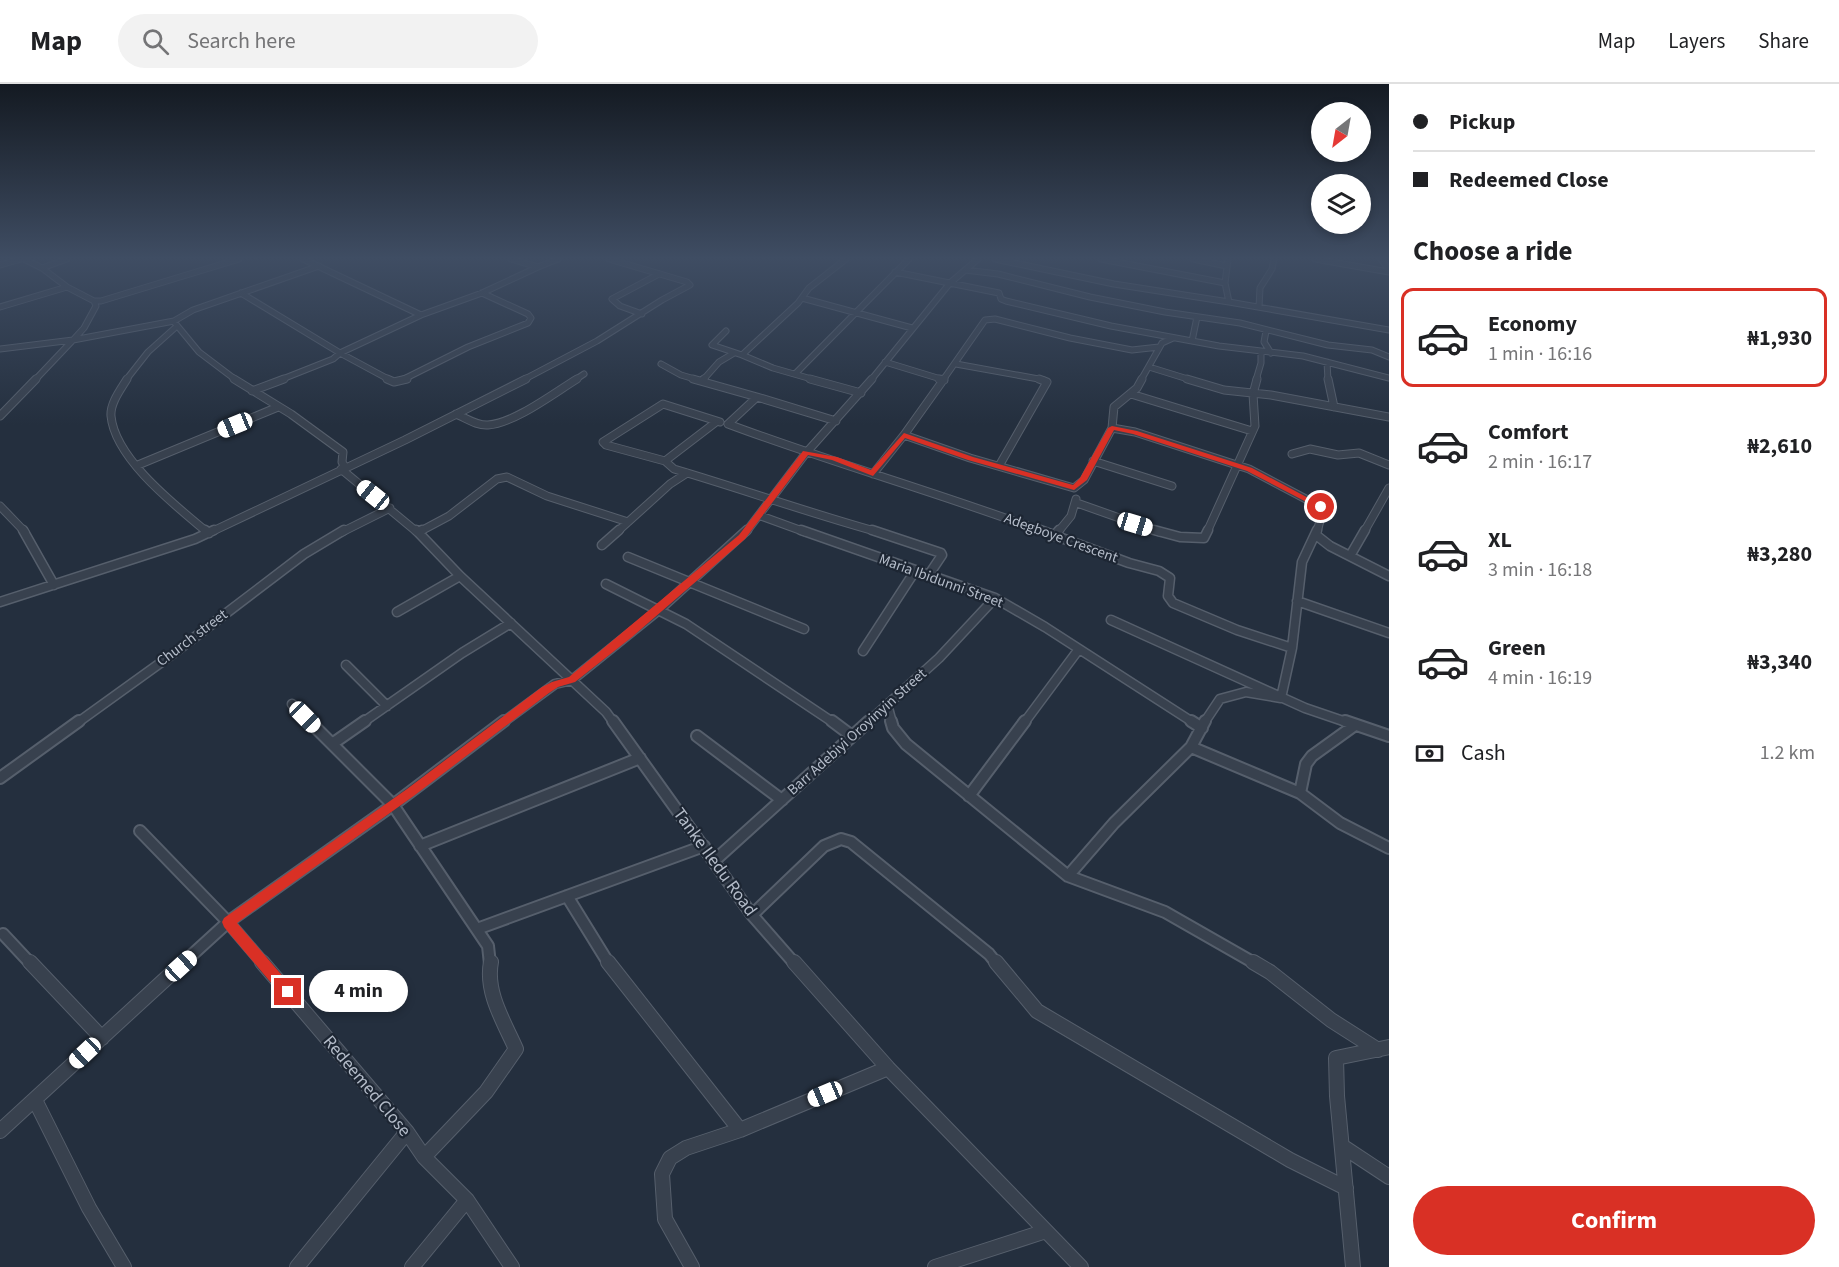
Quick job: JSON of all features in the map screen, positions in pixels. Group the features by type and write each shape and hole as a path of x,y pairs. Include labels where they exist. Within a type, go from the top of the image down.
{"street":[{"path":"0,416 84,328 92,314"},
{"path":"188,314 151,348 120,390 110,414 116,439 156,488 208,532"},
{"path":"276,314 387,380 400,381 468,348 528,323 531,318 528,314"},
{"path":"0,602 147,556 208,532 456,414 611,335 642,314"},
{"path":"742,355 742,352 784,314"},
{"path":"795,374 855,314"},
{"path":"861,314 912,328"},
{"path":"0,1131 228,922 393,805 546,690 555,684 572,680 660,609 742,537 806,453 861,393 924,314"},
{"path":"1067,314 1111,326 1173,338 1303,356 1389,378"},
{"path":"1182,314 1249,325 1328,345 1372,350 1389,357"},
{"path":"1210,314 1210,319"},
{"path":"1300,314 1389,330"},
{"path":"252,391 333,359 340,353 421,315"},
{"path":"1192,341 1197,317"},
{"path":"873,474 956,364 985,320 990,319 1132,350 1159,347"},
{"path":"0,341 1,349 176,324"},
{"path":"176,324 189,345 252,391 343,452 343,468"},
{"path":"726,331 712,345 760,364 861,393"},
{"path":"1266,331 1264,342 1271,353"},
{"path":"1074,488 1084,480 1112,428 1114,407 1131,394 1162,343 1173,338"},
{"path":"1132,350 1150,365 1215,388 1389,417"},
{"path":"1077,503 1135,524 1201,541 1220,509 1258,414 1253,393 1262,366 1261,352"},
{"path":"702,381 719,362 734,353"},
{"path":"885,362 944,380"},
{"path":"1328,362 1328,388 1334,407"},
{"path":"661,364 681,375 836,421"},
{"path":"956,364 1042,379 1047,382 999,466"},
{"path":"456,414 485,425 492,424 529,408 584,374"},
{"path":"1131,394 1252,431"},
{"path":"728,424 757,397"},
{"name":"Adegboye Crescent","path":"665,461 606,445 603,442 663,404 728,424 806,453 834,459 1159,572 1170,578 1168,596 1173,603 1237,630 1292,648"},
{"path":"138,465 278,407"},
{"path":"716,422 665,461 668,467 894,536 941,553 942,555 928,576"},
{"path":"1112,428 1135,432 1239,466 1260,474 1321,507 1322,513 1316,535 1302,562 1292,648 1281,698"},
{"path":"904,435 1074,488"},
{"path":"1292,454 1310,448 1338,455 1355,452 1389,465"},
{"path":"1093,461 1172,486"},
{"name":"Tanke Iledu Road","path":"343,468 418,532 460,576 606,712 752,915 888,1068 1081,1267"},
{"path":"602,545 670,484 687,473"},
{"path":"418,532 449,516 498,479 507,477 547,496 628,522"},
{"path":"1054,536 1071,516 1077,503 1074,488"},
{"path":"1350,556 1389,488"},
{"path":"0,506 11,514 27,537 54,585"},
{"name":"Church street","path":"0,778 170,656 304,554 356,523 390,508"},
{"name":"Maria Ibidunni Street","path":"760,516 995,598 1202,728"},
{"path":"1316,535 1330,546 1389,576"},
{"path":"628,557 804,630"},
{"path":"863,651 915,571"},
{"path":"397,612 460,576"},
{"path":"606,584 660,609 852,736"},
{"name":"Barr Adebiyi Oroyinyin Street","path":"714,861 939,658 995,598"},
{"path":"1297,601 1389,633"},
{"path":"1111,620 1281,698 1389,736"},
{"path":"332,744 462,653 511,623"},
{"path":"969,796 1079,649"},
{"path":"346,665 387,706"},
{"path":"1068,876 1114,823 1191,747 1211,709 1220,699 1246,692 1281,698"},
{"path":"292,704 393,805 488,946 491,960 488,977 490,988 516,1049 509,1062 474,1105 424,1157"},
{"path":"887,704 892,728 906,744 1068,876 1165,912 1270,972 1330,1020 1384,1048"},
{"path":"1300,793 1306,764 1312,756 1355,725"},
{"path":"697,736 782,800"},
{"path":"1191,747 1316,801 1325,813 1389,848"},
{"path":"420,846 640,758"},
{"name":"Redeemed Close","path":"140,831 228,922 407,1132 424,1157 467,1200 512,1267"},
{"path":"752,915 824,846 841,839 851,842 989,954 1037,1011 1290,1160 1346,1188"},
{"path":"477,929 704,846"},
{"path":"567,896 611,967 740,1130"},
{"path":"3,934 102,1038"},
{"path":"1353,1267 1341,1146 1336,1058 1384,1048"},
{"path":"692,1267 665,1219 662,1174 670,1158 686,1148 740,1130 888,1068"},
{"path":"35,1100 89,1208 124,1267"},
{"path":"297,1267 407,1132"},
{"path":"1341,1146 1389,1177"},
{"path":"412,1267 467,1200"},
{"path":"935,1267 1046,1231"}],"route":[{"path":"288,992 228,922 411,792 546,690 555,684 572,680 629,635 742,537 806,453 834,459 873,474 904,435 970,458 1074,488 1084,480 1112,428 1123,429 1250,469 1321,507"}]}
